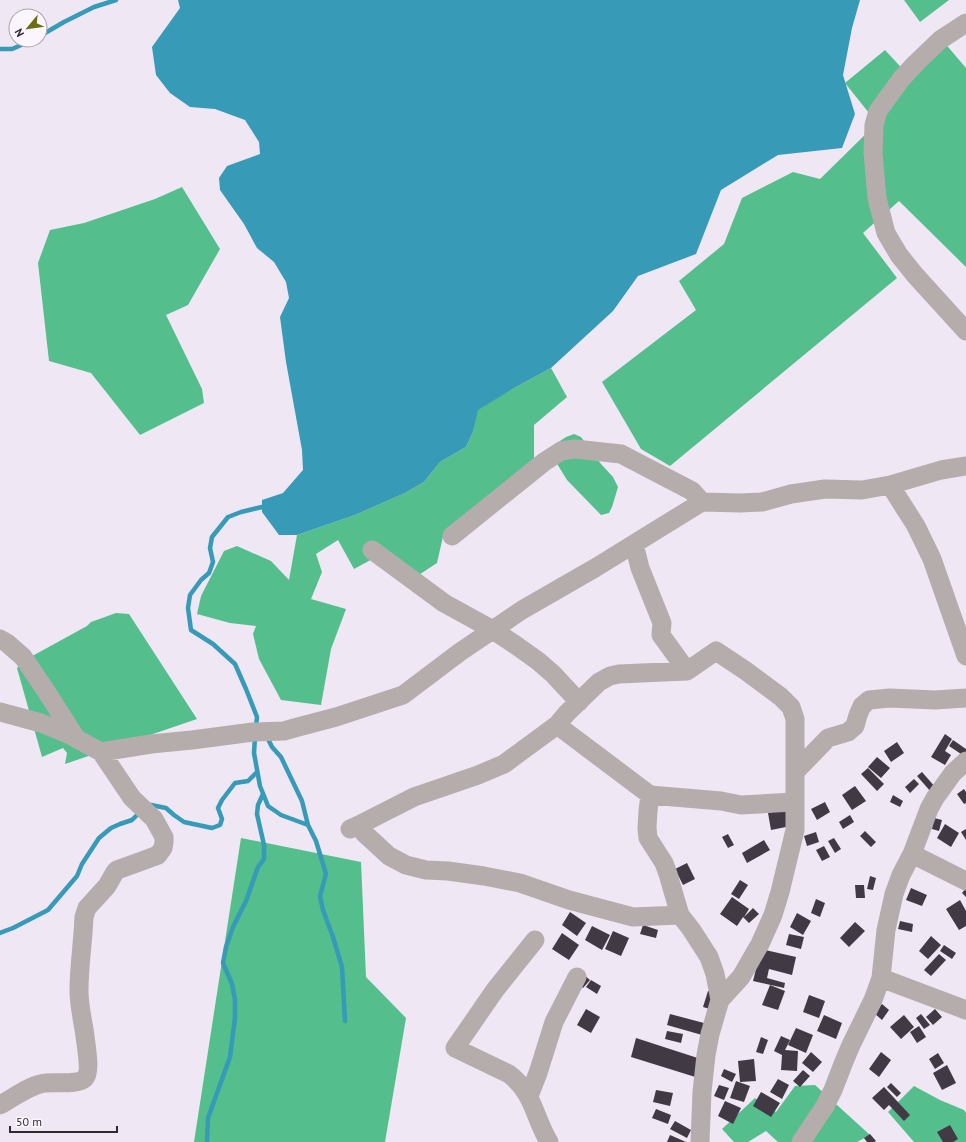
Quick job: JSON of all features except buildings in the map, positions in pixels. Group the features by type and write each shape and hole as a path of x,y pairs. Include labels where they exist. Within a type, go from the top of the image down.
{"street":[{"path":"966,23 940,40 915,64 902,78 878,111 874,125 873,153 877,198 886,233 899,255 966,331"},
{"path":"452,536 544,462 561,451 575,449 621,454 692,492 702,502"},
{"path":"102,752 151,744 253,732 284,730 336,717 403,695 460,652 522,610 596,568 702,502 762,502 791,494 825,489 862,490 890,485 941,470 966,466"},
{"path":"890,485 916,526 932,559 966,656"},
{"path":"634,544 640,568 661,619 661,635 687,671"},
{"path":"372,550 444,602 494,630 538,661 553,674 579,702"},
{"path":"0,640 23,657 76,738"},
{"path":"680,915 633,916 568,900 520,883 448,871 426,870 406,865 389,856 364,833 354,827 414,797 478,775 504,764 557,725 567,713 599,682 615,675 687,671 716,651 781,697 791,707 795,720 795,830 773,915 760,944 741,977 720,1000 706,1054 702,1092 700,1142"},
{"path":"795,772 828,738 848,732 855,726 862,706 869,700 890,698 935,700 966,698"},
{"path":"0,712 41,723 76,738 102,752 132,798 154,819 164,837 163,848 158,855 117,870 112,875 107,886 87,908 84,917 79,992 88,1061 88,1074 81,1081 44,1083 36,1085 0,1105"},
{"path":"557,725 650,795 720,801 741,805 794,802"},
{"path":"801,1142 825,1106 851,1045 873,1000 881,978 886,930 894,894 901,875 912,854 929,809 952,773 966,761"},
{"path":"650,795 647,822 648,838 664,863 680,915 691,929 709,958 715,974 720,1000"},
{"path":"912,854 966,881"},
{"path":"535,940 495,990 455,1048 509,1074 520,1084 529,1096 549,1142"},
{"path":"529,1096 554,1022 577,977"},
{"path":"881,978 966,1010"}],"green space":[{"path":"904,0 949,0 920,22"},
{"path":"943,41 966,68 966,267 899,201 863,233 897,278 670,466 641,449 602,382 696,310 679,281 724,244 742,198 793,172 820,179 877,123 845,83 885,50 910,77"},
{"path":"182,187 220,249 188,305 166,315 202,389 204,403 140,435 91,373 49,361 38,263 50,230 84,223 155,199"},
{"path":"551,368 567,397 534,425 534,459 444,532 437,563 405,584 387,551 354,569 338,540 316,554 322,572 311,599 346,609 331,649 321,705 281,700 259,659 253,634 256,626 230,623 197,614 201,596 224,551 237,546 271,561 289,580 297,535 355,515 405,493 424,482 440,462 466,447 473,432 477,410"},
{"path":"574,434 581,437 601,464 613,477 618,487 609,513 601,515 567,480 548,449 566,437"},
{"path":"116,613 129,614 197,719 65,764 67,753 63,748 42,757 17,668 25,660 87,626 91,622"},
{"path":"241,838 361,862 366,977 406,1018 385,1142 194,1142"},
{"path":"815,1085 870,1135 857,1142 778,1142 766,1131 748,1142 734,1142 722,1129 755,1098 776,1112 795,1086"},
{"path":"914,1086 940,1100 964,1110 966,1113 966,1142 914,1142 888,1112"}],"water":[{"path":"178,0 860,0 852,28 843,75 855,114 842,148 778,155 721,190 696,254 638,276 613,311 551,368 478,410 473,432 466,447 440,462 424,482 405,493 355,515 297,535 279,535 262,512 262,500 283,493 303,470 302,450 286,362 280,317 289,298 286,282 274,262 257,248 244,224 220,190 219,178 227,166 260,154 259,142 245,120 215,109 190,107 170,93 156,75 152,47 180,8"}],"waterway":[{"path":"48,31 94,7 116,0"},
{"path":"0,49 14,48"},
{"path":"256,727 257,717 235,664 213,644 191,630 188,608 190,595 201,580 209,573 213,562 210,548 212,537 228,517 262,507"},
{"path":"266,735 272,747 281,757 302,801 308,825 316,841 326,874 320,896 323,910 342,967 345,1021"},
{"path":"255,737 254,753 260,786 268,806 281,815 308,825"},
{"path":"149,806 151,805 166,808 184,822 212,828 220,825 222,819 218,808 235,783 248,781 257,772"},
{"path":"207,1142 208,1118 230,1057 235,1018 235,1000 232,984 223,963 226,947 233,927 246,901 258,867 264,859 264,845 257,814 258,805 263,794"},
{"path":"0,933 48,910 77,876 82,864 99,838 111,828 132,820 141,811"}]}
